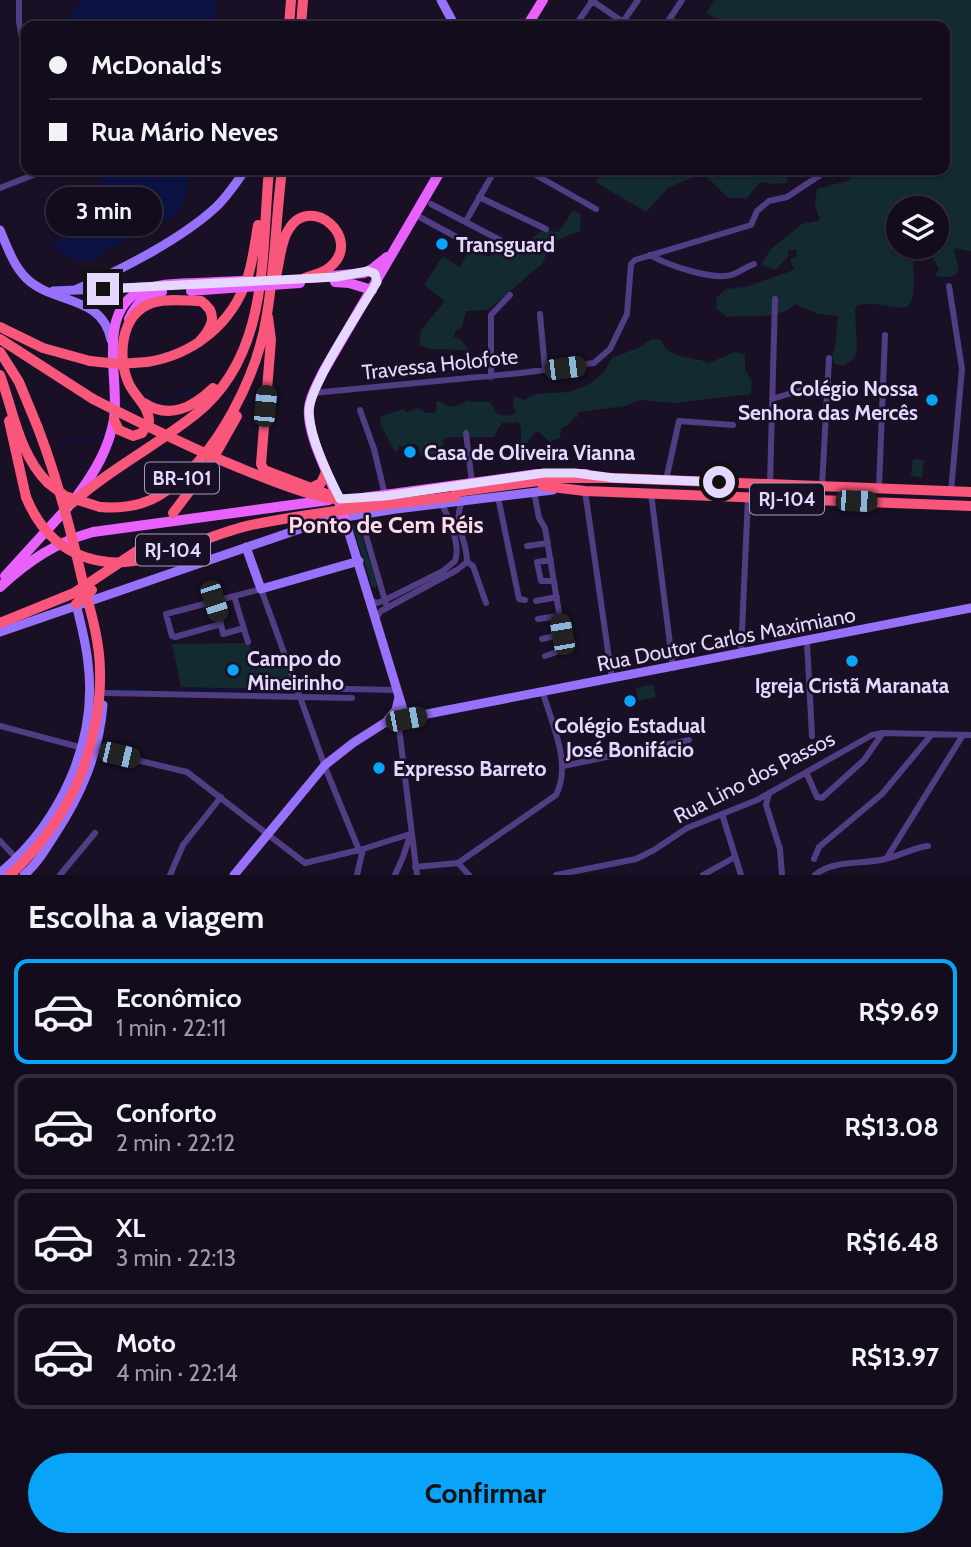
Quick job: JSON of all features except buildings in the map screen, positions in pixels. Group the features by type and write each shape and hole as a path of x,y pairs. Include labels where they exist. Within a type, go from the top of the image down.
{"highway":[{"path":"289,21 291,0"},
{"path":"301,21 303,0"},
{"path":"0,327 43,348 90,361 119,364 147,362 173,356 198,342 221,322 242,291 248,275 266,175"},
{"path":"71,504 108,474 197,413 216,394 236,365 248,341 257,309 267,175"},
{"name":"BR-101","path":"0,375 23,446 36,470 65,496 100,507 125,507 166,492 183,478 225,424 250,377 267,314 281,175"},
{"path":"269,295 289,228 299,220 320,217 333,225 338,232 340,251 331,266 300,280"},
{"path":"114,420 122,433 133,436 148,427 149,418 128,382 121,351 124,336 135,316 152,303 201,301 210,309 212,322 198,342"},
{"path":"267,314 271,340 261,464 264,470 313,487 322,497 340,499"},
{"path":"0,339 93,399 210,456 280,485 324,498 363,502 458,496 561,478 614,478"},
{"path":"0,352 19,382 51,462 97,641 100,671 99,700 92,742 74,791 33,852 10,875"},
{"path":"142,402 168,412 189,407 207,394 236,365"},
{"path":"173,513 195,486 221,445 244,400 250,377"},
{"name":"RJ-104","path":"0,384 26,497 43,527 60,545 82,556 111,563 145,559 248,526 537,486 971,506"},
{"path":"313,487 321,483 326,472"},
{"name":"RJ-104","path":"614,478 971,492"},
{"path":"0,623 74,593 140,549 76,604"}],"main road":[{"path":"441,0 452,21"},
{"path":"523,21 535,0"},
{"path":"530,21 542,0"},
{"path":"75,290 127,265 196,222 216,207 241,175"},
{"path":"402,720 385,636 376,618 340,499 326,472 309,407 313,393 438,175"},
{"path":"0,230 19,269 32,284 85,306 101,316 108,326 113,347"},
{"path":"124,336 135,307 152,294 336,277 368,271 393,252"},
{"path":"368,271 375,274 374,286"},
{"path":"300,280 374,286"},
{"path":"0,585 71,504 100,461 114,420 116,403 113,347 116,319 126,303 138,293 161,286"},
{"path":"48,291 216,286"},
{"path":"0,585 54,546 93,532 322,497 326,472"},
{"path":"340,499 390,496 544,473 575,473 614,478"},
{"path":"0,632 246,547 344,517 442,504 458,496 498,497 584,490"},
{"path":"390,496 387,503 397,509"},
{"path":"246,547 261,589 359,561"},
{"path":"29,874 77,800 96,750 104,693 103,653 91,600"},
{"path":"0,873 18,859 57,807 81,748 90,680 76,604"},
{"name":"Rua Doutor Carlos Maximiano","path":"386,722 971,608"},
{"path":"234,875 325,765 386,722 397,710 398,694"}],"street":[{"path":"19,0 21,33"},
{"path":"578,21 592,0 619,21"},
{"path":"626,21 638,0"},
{"path":"668,21 682,0"},
{"path":"0,188 33,175"},
{"path":"466,221 491,175"},
{"path":"536,175 596,209"},
{"path":"650,256 751,225 757,211 769,201 787,197 820,175"},
{"path":"479,197 546,229"},
{"path":"432,204 500,240"},
{"path":"414,214 473,246"},
{"path":"650,256 667,264 716,276 732,275 741,268 754,264"},
{"name":"Travessa Holofote","path":"313,393 585,365 602,358 610,349 627,314 631,264 635,260 650,256"},
{"path":"949,286 962,369 951,491"},
{"path":"491,376 491,315 510,295"},
{"path":"770,484 775,299"},
{"path":"541,314 545,370"},
{"path":"879,488 885,335"},
{"path":"822,486 829,358"},
{"path":"772,400 828,382"},
{"path":"360,410 390,496"},
{"path":"666,480 681,412"},
{"path":"679,421 733,425"},
{"path":"466,433 472,484"},
{"path":"584,490 612,680"},
{"path":"534,492 548,543 565,649 545,656"},
{"path":"651,493 673,668"},
{"path":"458,496 457,519 467,562 473,566 486,603"},
{"path":"498,497 519,599 525,600"},
{"path":"741,653 748,497"},
{"path":"376,618 386,604 455,561 457,551 442,504"},
{"path":"360,515 386,604"},
{"path":"527,546 548,543"},
{"path":"551,560 537,562 541,581 554,581"},
{"path":"369,596 377,603 386,604 457,570 467,562"},
{"path":"369,596 379,593 381,587"},
{"path":"221,624 175,637 172,636 166,614 261,589 325,765 361,849 357,875"},
{"path":"234,596 248,642"},
{"path":"536,601 556,597"},
{"path":"214,601 223,634 244,628"},
{"path":"538,619 559,616"},
{"path":"542,639 562,634"},
{"path":"807,642 811,736"},
{"path":"298,688 398,694"},
{"path":"104,693 352,698"},
{"path":"402,720 410,834 416,871 458,863 556,795 562,784 564,766 543,693"},
{"path":"0,726 81,748 183,770 200,780 305,863 410,834"},
{"path":"806,772 819,798 864,760 883,733"},
{"name":"Rua Lino dos Passos","path":"556,875 586,872 636,859 687,828 757,800 868,736 883,733 971,734"},
{"path":"814,859 820,847 882,793 932,734"},
{"path":"886,859 963,735"},
{"path":"564,766 689,740"},
{"path":"769,793 766,805 780,849 782,875"},
{"path":"170,875 183,845 221,797"},
{"path":"757,800 766,805"},
{"path":"722,814 741,875"},
{"path":"60,875 95,833"},
{"path":"395,875 410,834"},
{"path":"0,841 18,859"},
{"path":"817,874 831,866 886,859 928,846"},
{"path":"703,875 714,872 736,857"},
{"path":"458,863 469,875"}],"green space":[{"path":"712,0 971,0 971,251 954,248 959,271 951,277 935,276 939,269 934,259 949,259 949,196 886,196 886,259 918,259 913,263 912,298 908,305 902,308 858,305 855,309 855,358 843,366 834,364 832,355 838,316 818,314 795,304 772,315 727,317 716,308 717,297 726,289 745,287 794,270 790,260 796,257 797,250 788,250 788,257 775,270 761,265 770,250 802,224 820,220 815,206 817,189 850,180 849,175 950,175 950,21 722,21 706,13 714,2"},
{"path":"600,175 699,175 669,187 646,212 595,182"},
{"path":"699,175 789,175 787,183 760,182 747,198 728,198 709,179"},
{"path":"573,210 581,215 580,231 557,242 549,250 543,263 488,310 466,311 462,327 456,330 454,337 461,340 469,350 430,349 419,345 421,330 445,301 424,285 443,256 460,267 470,248 481,255 490,256 506,245 526,243 543,230 559,232"},
{"path":"652,339 661,340 665,347 675,354 709,363 735,352 745,354 745,370 752,381 751,394 674,403 640,400 625,406 578,412 578,417 574,417 568,425 561,428 560,438 550,442 538,431 527,443 521,443 521,427 518,422 502,423 493,437 449,437 443,440 444,451 433,456 420,455 415,444 399,446 398,451 394,451 380,423 381,416 404,409 406,412 418,408 427,413 435,413 436,402 439,401 450,406 457,406 467,400 490,402 497,414 512,416 516,411 513,406 514,396 524,400 536,394 568,392 588,385 602,374 612,358 638,348"},
{"path":"913,459 924,460 922,478 911,476"},
{"path":"358,524 377,585 375,588 372,586 352,525"},
{"name":"Campo do Mineirinho","path":"249,643 255,664 285,664 290,679 271,689 181,687 172,644"},
{"path":"653,684 656,697 638,701 636,688"}],"shaded area":[{"path":"82,0 217,0 215,21 72,21 69,17"},
{"path":"103,175 189,175 184,201 174,217 104,251 93,260 73,259 54,248 55,243 93,201"}],"waterway":[{"path":"159,404 179,394 194,392"},
{"path":"62,443 102,436"},
{"path":"160,448 177,463"},
{"path":"702,488 718,489"},
{"path":"924,496 957,498"},
{"path":"110,689 143,689"},
{"path":"181,689 294,692"},
{"path":"300,692 393,694"}],"place":[{"name":"Transguard","path":"442,244"},
{"name":"Colégio Nossa Senhora das Mercês","path":"932,400"},
{"name":"Casa de Oliveira Vianna","path":"410,452"},
{"name":"Igreja Cristã Maranata","path":"852,661"},
{"name":"Campo do Mineirinho","path":"233,670"},
{"name":"Colégio Estadual José Bonifácio","path":"630,701"},
{"name":"Expresso Barreto","path":"379,768"}],"district":[{"name":"Ponto de Cem Réis","path":"386,524"}],"route":[{"path":"103,289 336,277 368,271 375,274 377,282 323,372 309,407 312,427 326,472 340,499 385,496 544,473 719,482"}]}
